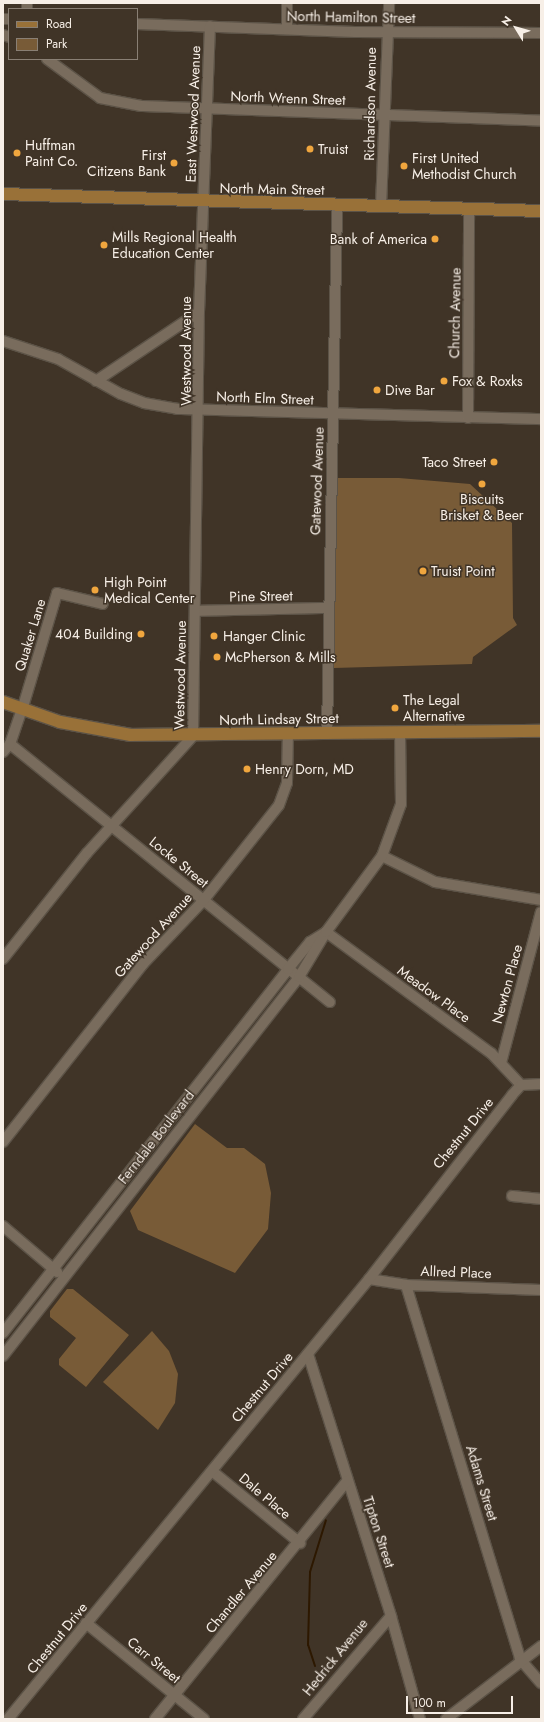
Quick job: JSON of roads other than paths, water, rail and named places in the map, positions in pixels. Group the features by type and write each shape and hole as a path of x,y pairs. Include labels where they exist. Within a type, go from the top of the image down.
{"main road":[{"name":"North Main Street","path":"3,194 204,202 541,211"},
{"name":"North Lindsay Street","path":"3,702 22,710 60,722 112,733 193,736 288,733 541,731"}],"street":[{"path":"287,3 287,29"},
{"name":"Richardson Avenue","path":"381,206 382,115 389,3"},
{"name":"North Hamilton Street","path":"138,24 386,32 541,33"},
{"name":"East Westwood Avenue","path":"204,202 210,26"},
{"name":"North Wrenn Street","path":"49,60 90,92 108,101 208,109 541,121"},
{"name":"Westwood Avenue","path":"3,959 112,826 193,736 200,410 199,312 204,202"},
{"name":"Gatewood Avenue","path":"327,733 328,608 337,205"},
{"name":"Church Avenue","path":"468,418 469,208"},
{"path":"96,381 199,312"},
{"name":"North Elm Street","path":"3,341 58,359 96,381 144,403 200,410 541,419"},
{"name":"Quaker Lane","path":"6,748 22,710 57,593 104,604"},
{"name":"Pine Street","path":"195,611 328,608"},
{"name":"Ferndale Boulevard","path":"3,1356 63,1277 299,977 326,932 382,856 401,804 400,732"},
{"name":"Gatewood Avenue","path":"3,1142 143,964 204,901 282,800 287,783 288,733"},
{"name":"Locke Street","path":"6,748 112,826 330,1002"},
{"path":"382,856 435,882 541,900"},
{"name":"Newton Place","path":"500,1063 541,912"},
{"name":"Ferndale Boulevard","path":"3,1333 288,969 310,942 326,932"},
{"name":"Meadow Place","path":"326,932 500,1063 521,1085"},
{"path":"521,1085 541,1084"},
{"name":"Chestnut Drive","path":"8,1719 369,1279 461,1157 521,1085"},
{"path":"512,1196 541,1198"},
{"path":"3,1226 63,1277"},
{"name":"Allred Place","path":"369,1279 406,1285 541,1290"},
{"name":"Adams Street","path":"406,1285 522,1661 541,1683"},
{"name":"Tipton Street","path":"308,1354 391,1616 420,1719"},
{"name":"Dale Place","path":"212,1471 300,1543"},
{"name":"Chandler Avenue","path":"155,1719 300,1543 347,1481"},
{"name":"Hedrick Avenue","path":"303,1719 391,1616"},
{"name":"Carr Street","path":"86,1623 204,1719"},
{"path":"446,1719 541,1646"}],"waterway":[{"path":"315,1666 308,1645 310,1572 326,1520"}],"place":[{"name":"Truist","path":"310,149"},
{"name":"Huffman Paint Co.","path":"17,153"},
{"name":"First Citizens Bank","path":"174,163"},
{"name":"First United Methodist Church","path":"404,166"},
{"name":"Bank of America","path":"435,239"},
{"name":"Mills Regional Health Education Center","path":"104,245"},
{"name":"Fox & Roxks","path":"444,381"},
{"name":"Dive Bar","path":"377,390"},
{"name":"Taco Street","path":"494,462"},
{"name":"Biscuits Brisket & Beer","path":"482,484"},
{"name":"Truist Point","path":"423,571"},
{"name":"High Point Medical Center","path":"95,590"},
{"name":"404 Building","path":"141,634"},
{"name":"Hanger Clinic","path":"214,636"},
{"name":"McPherson & Mills","path":"217,657"},
{"name":"The Legal Alternative","path":"395,708"},
{"name":"Henry Dorn, MD","path":"247,769"}]}
